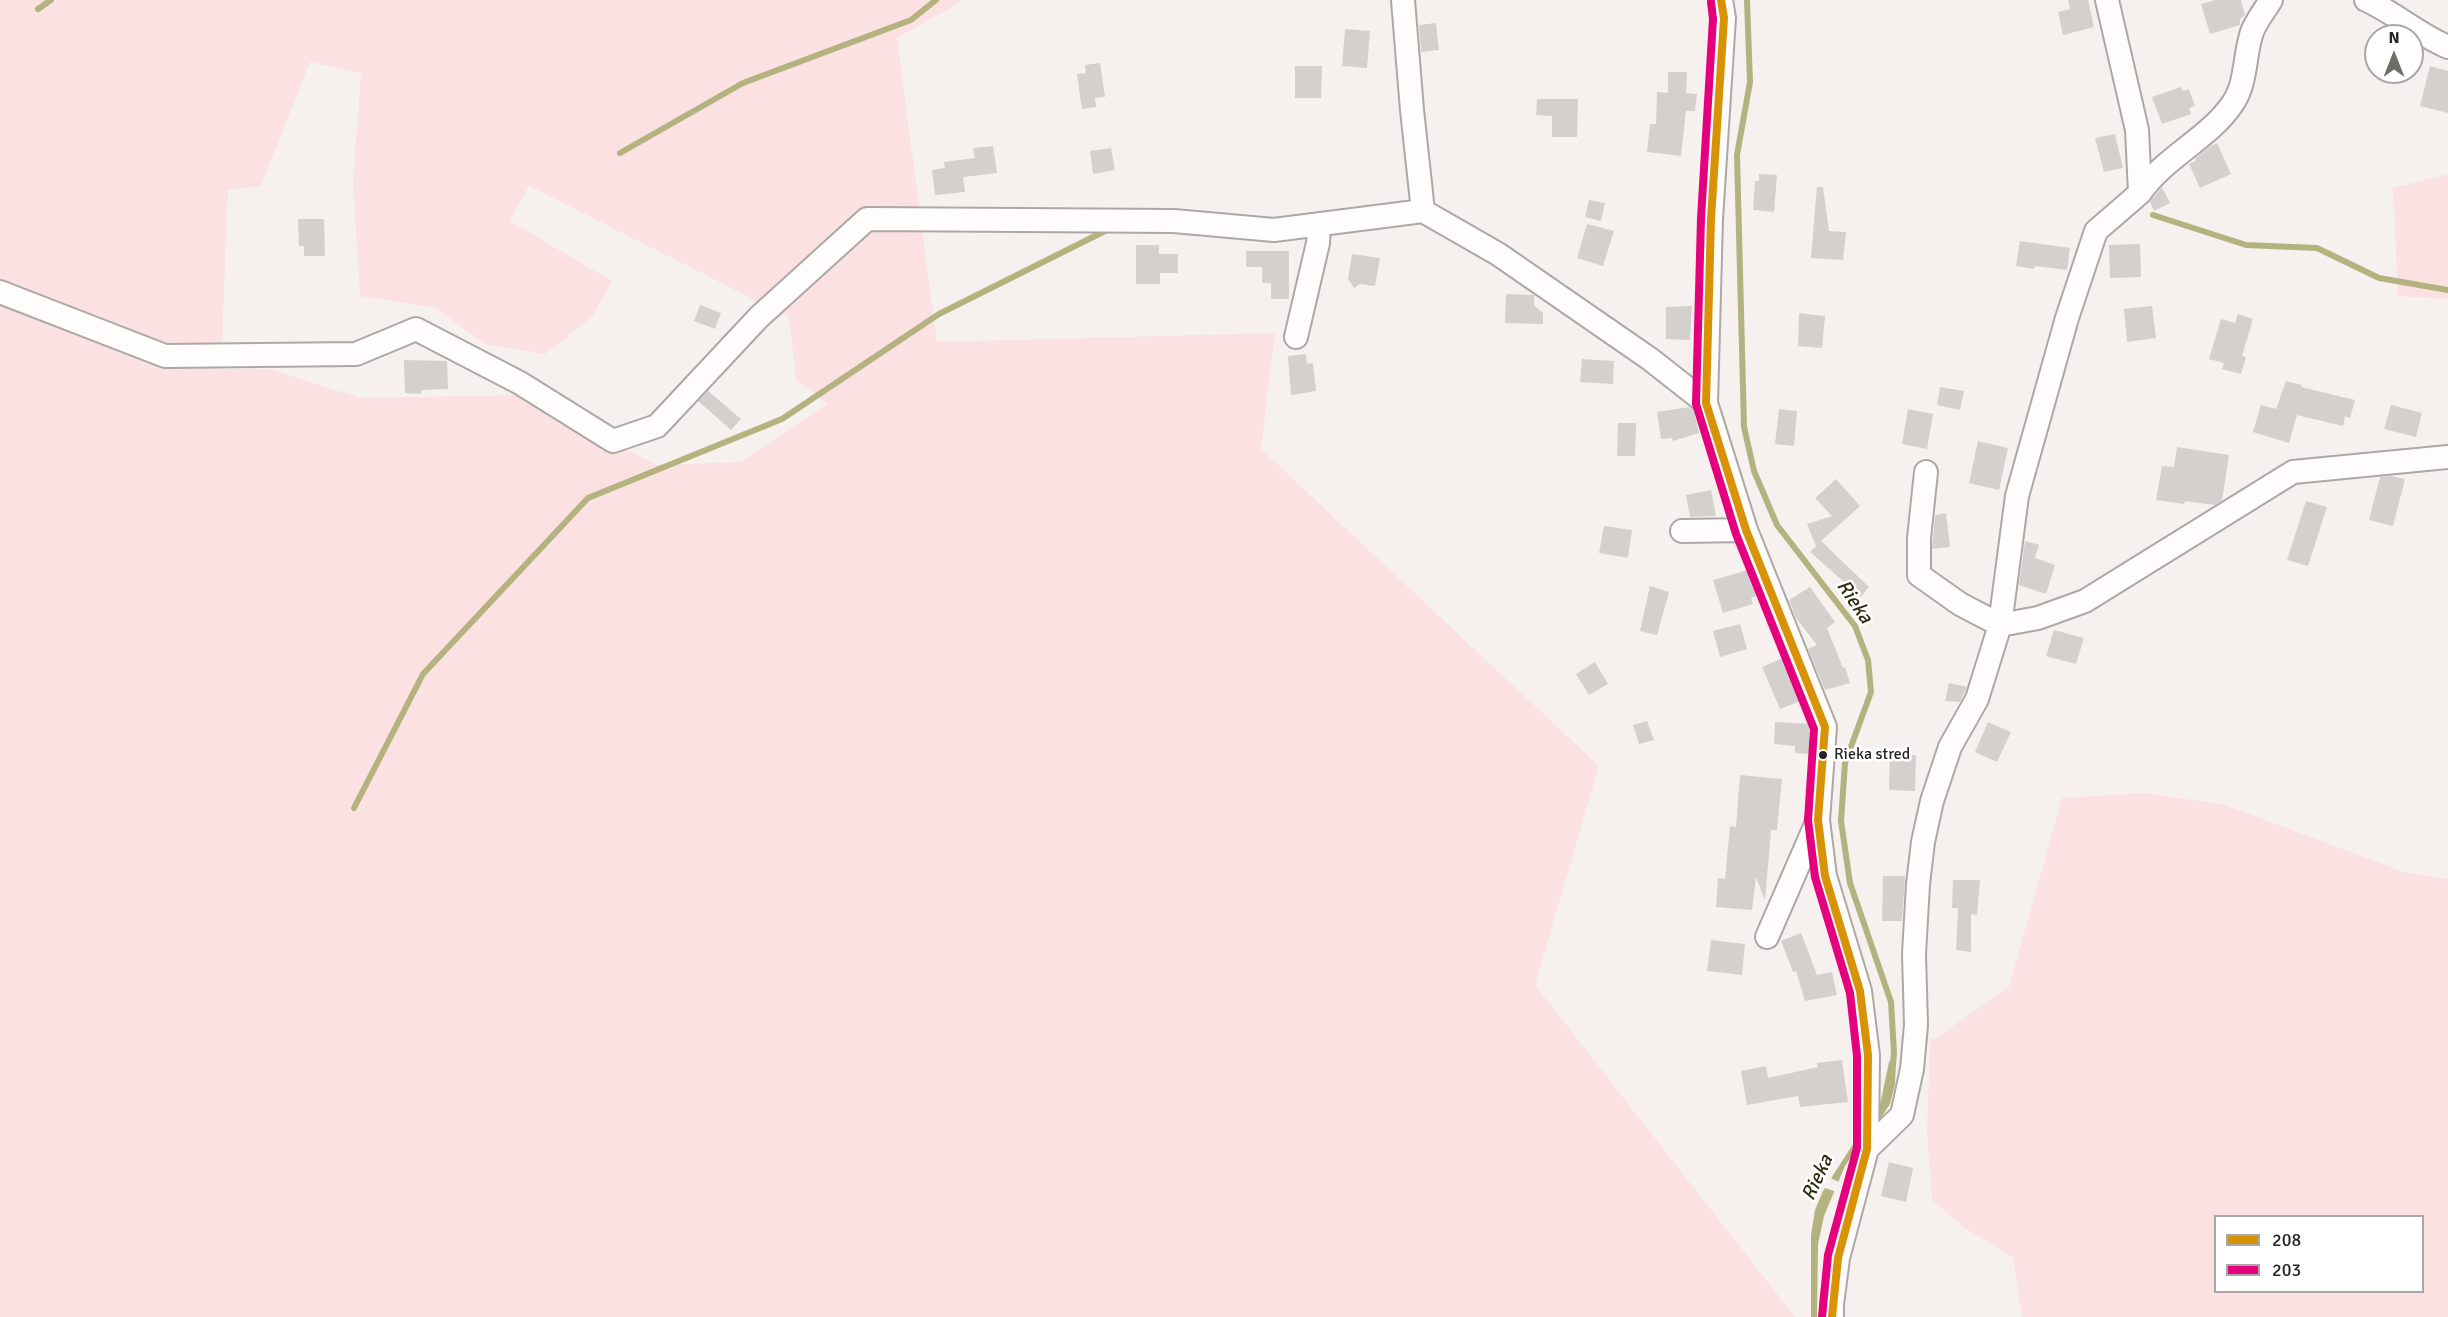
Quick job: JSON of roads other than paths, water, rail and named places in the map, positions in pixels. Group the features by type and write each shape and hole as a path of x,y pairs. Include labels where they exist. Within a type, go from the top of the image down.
{"street":[{"path":"1402,0 1423,211"},
{"path":"1721,0 1724,18 1711,219 1706,403 1746,530 1825,727 1818,820 1826,876 1860,991 1868,1055 1868,1148 1838,1258 1832,1317"},
{"path":"2107,0 2137,130 2140,193"},
{"path":"1868,1148 1902,1115 1912,1069 1916,1024 1915,943 1923,842 1932,801 1950,747 1977,699 2000,625 2017,496 2067,318 2096,231 2140,193 2150,180 2207,130 2233,103 2240,87 2253,30 2271,0"},
{"path":"2366,0 2396,15 2423,34 2448,47"},
{"path":"0,292 165,356 356,354 416,329 520,383 613,441 657,426 759,317 867,219 1174,221 1274,230 1423,211 1498,254 1650,359 1706,403"},
{"path":"1296,337 1318,243 1319,224"},
{"path":"1926,472 1919,538 1919,575 1960,604 2000,625 2038,618 2085,601 2293,472 2448,457"},
{"path":"1682,531 1746,530"},
{"path":"1767,937 1818,820"}],"waterway":[{"path":"38,9 51,0"},
{"path":"620,153 743,83 911,20 936,0"},
{"name":"Rieka","path":"1747,0 1750,82 1737,155 1744,427 1754,471 1777,525 1855,626 1868,660 1871,692 1845,763 1841,821 1850,883 1891,1002 1893,1065"},
{"path":"2153,215 2246,245 2317,248 2379,278 2448,290"},
{"path":"354,808 423,674 588,498 782,419 939,314 1109,229"}],"place":[{"name":"Rieka stred","path":"1823,755"}]}
